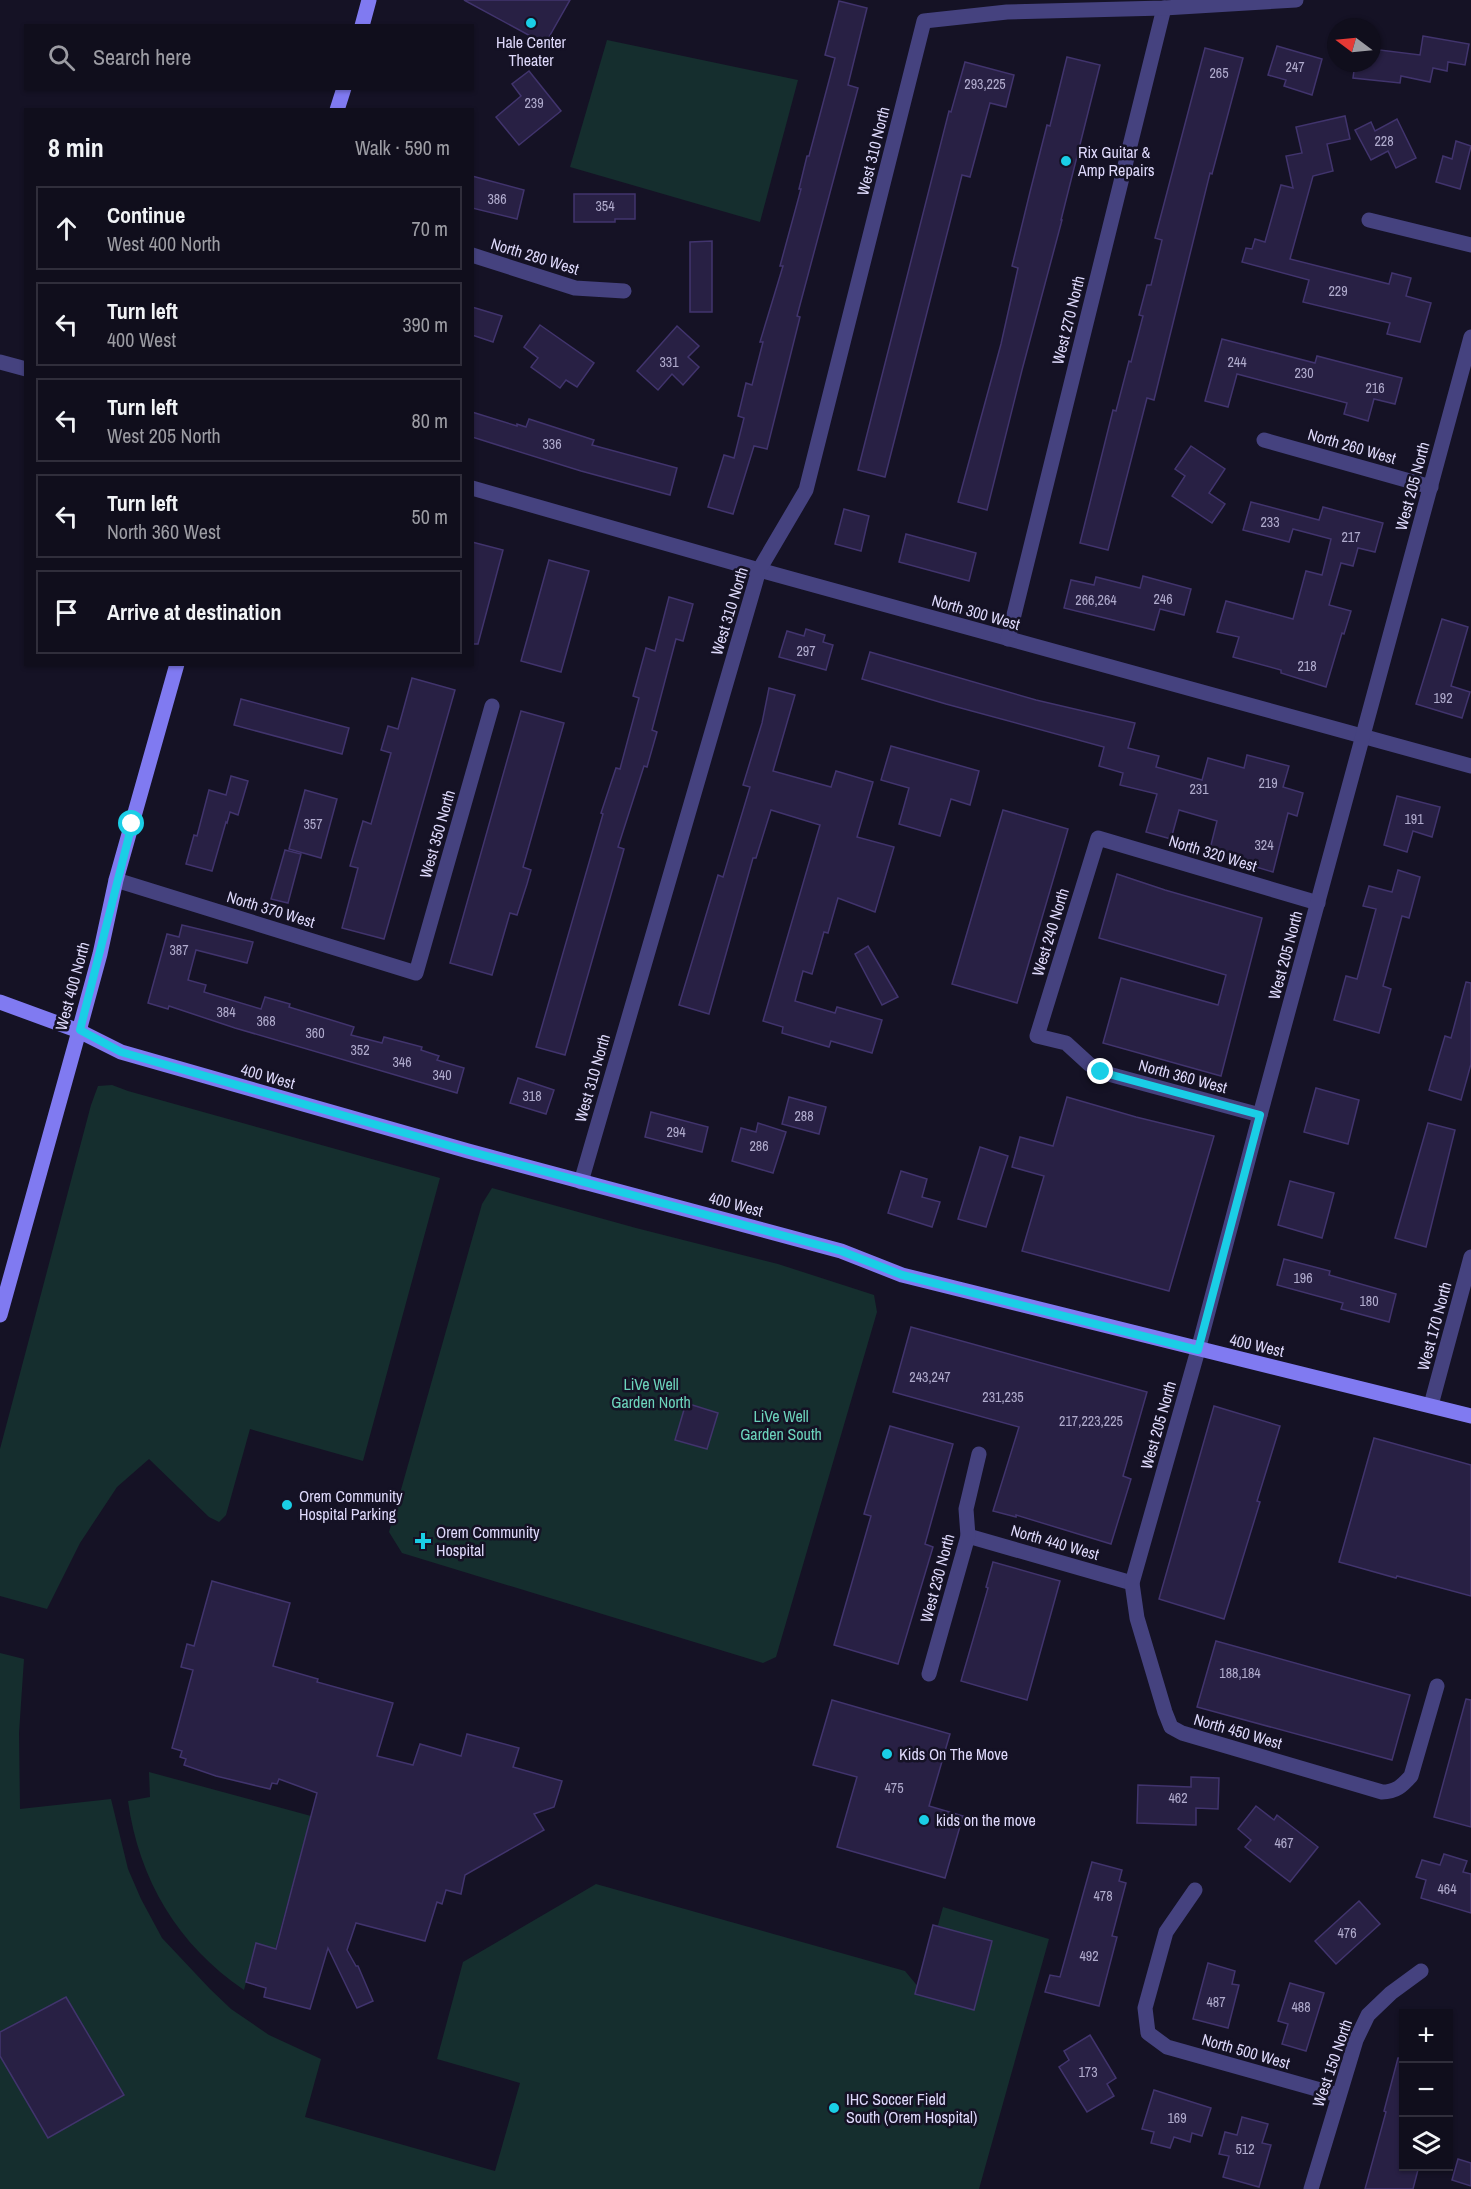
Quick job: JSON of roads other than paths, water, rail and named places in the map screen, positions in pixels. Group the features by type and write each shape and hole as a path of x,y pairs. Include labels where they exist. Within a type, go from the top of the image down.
{"main road":[{"path":"363,24 369,0"},
{"path":"338,108 343,90"},
{"name":"West 400 North","path":"0,1316 80,1030 116,880 176,666"},
{"name":"400 West","path":"0,1002 80,1030 121,1052 581,1182 841,1251 902,1275 1471,1416"}],"street":[{"path":"1009,6 1164,8 1296,0"},
{"name":"West 310 North","path":"581,1182 759,570 806,490 924,21 1009,6"},
{"name":"West 270 North","path":"1008,639 1164,8"},
{"path":"1369,220 1471,245"},
{"name":"North 280 West","path":"474,256 575,288 624,291"},
{"name":"West 205 North","path":"1132,1583 1198,1350 1471,337"},
{"path":"0,362 24,368"},
{"name":"North 260 West","path":"1264,440 1431,487"},
{"name":"North 300 West","path":"474,489 759,570 1471,766"},
{"name":"West 350 North","path":"416,973 492,706"},
{"name":"North 320 West","path":"1098,838 1318,903"},
{"name":"West 240 North","path":"1037,1036 1098,838"},
{"name":"North 370 West","path":"116,880 416,973"},
{"name":"North 360 West","path":"1037,1036 1066,1043 1101,1072 1260,1115"},
{"name":"West 170 North","path":"1431,1405 1471,1257"},
{"name":"West 230 North","path":"929,1674 968,1536 966,1509 979,1454"},
{"name":"North 440 West","path":"968,1536 1132,1583"},
{"name":"North 450 West","path":"1132,1583 1137,1618 1165,1712 1171,1727 1182,1733 1382,1792 1392,1792 1411,1776 1437,1686"},
{"name":"North 500 West","path":"1195,1890 1166,1932 1145,2008 1148,2033 1167,2047 1338,2095"},
{"name":"West 150 North","path":"1311,2189 1356,2040 1368,2015 1391,1993 1421,1971"}],"place":[{"name":"Hale Center Theater","path":"531,23"},
{"name":"Rix Guitar & Amp Repairs","path":"1066,161"},
{"name":"Orem Community Hospital Parking","path":"287,1505"},
{"name":"Orem Community Hospital","path":"423,1541"},
{"name":"Kids On The Move","path":"887,1754"},
{"name":"kids on the move","path":"924,1820"},
{"name":"IHC Soccer Field South (Orem Hospital)","path":"834,2108"}],"park label":[{"name":"LiVe Well Garden North","path":"651,1393"},
{"name":"LiVe Well Garden South","path":"781,1425"}]}
